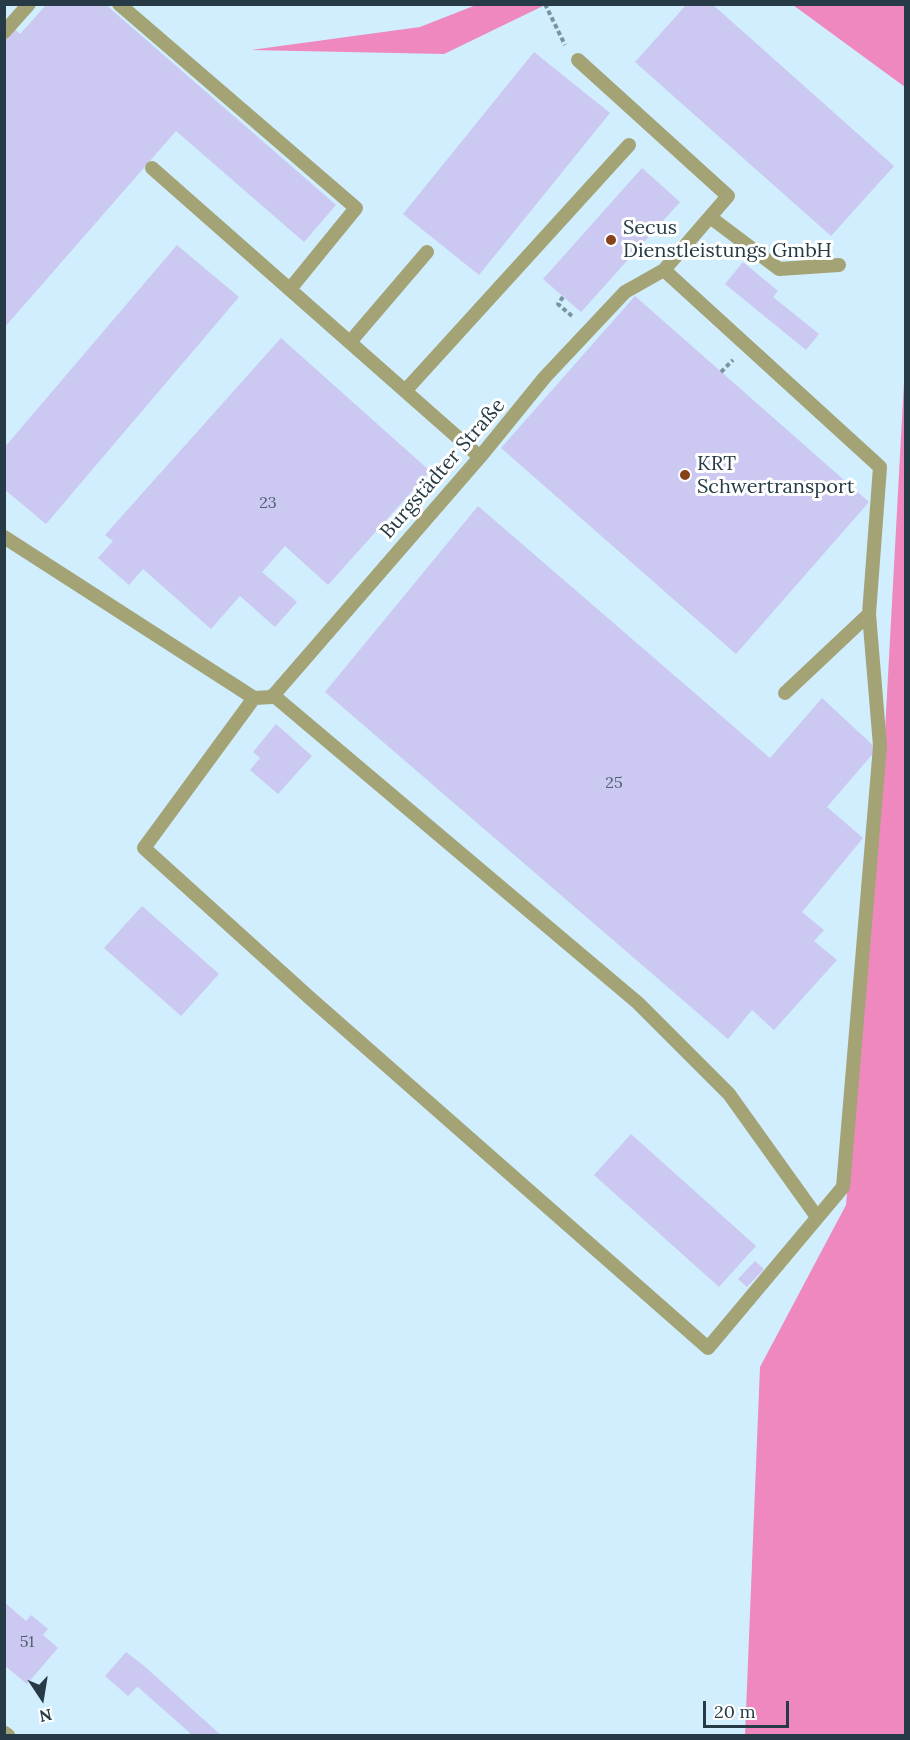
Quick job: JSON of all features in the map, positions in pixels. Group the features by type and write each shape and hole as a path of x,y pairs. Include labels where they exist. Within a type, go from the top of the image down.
{"lane":[{"path":"4,33 29,4"},
{"path":"119,4 356,208 290,289"},
{"name":"Burgstädter Straße","path":"273,695 480,457 545,377 625,292 664,270 728,196 578,60"},
{"path":"405,391 629,145"},
{"path":"152,168 480,457"},
{"path":"710,217 779,269 839,265"},
{"path":"350,342 427,252"},
{"path":"254,698 144,848 311,999 708,1348 843,1187 880,746 869,614 880,467 664,270"},
{"path":"4,537 254,698 272,697 273,695 638,1003 729,1094 817,1218"},
{"path":"785,693 869,614"}],"path":[{"path":"545,4 563,43 578,60"},
{"path":"558,304 563,297"},
{"path":"721,372 731,362"}],"shaded area":[{"path":"476,5 545,5 444,54 251,50 420,27"},
{"path":"793,5 905,5 905,87"},
{"path":"905,364 905,1735 745,1736 760,1367 846,1205 884,749"}],"building":[{"path":"47,4 105,4 336,205 304,242 176,131 4,328 4,20 20,34"},
{"path":"687,4 712,4 894,166 831,236 635,62"},
{"path":"534,52 610,113 479,275 403,214"},
{"name":"Secus Dienstleistungs GmbH","path":"642,168 680,202 581,312 543,279"},
{"path":"177,245 239,297 46,524 4,489 4,448"},
{"path":"743,262 778,291 773,297 819,334 806,350 725,284"},
{"name":"KRT Schwertransport","path":"635,296 869,502 736,654 501,448"},
{"path":"281,338 430,471 328,585 285,546 262,572 297,602 275,627 240,596 211,629 143,569 129,585 98,558 113,541 105,535"},
{"path":"478,506 770,758 822,698 877,749 827,807 863,838 802,912 824,930 814,941 837,960 774,1030 752,1010 728,1039 325,692"},
{"path":"276,724 312,756 278,794 250,770 260,758 253,752"},
{"path":"142,906 219,974 181,1016 104,948"},
{"path":"631,1134 756,1246 719,1287 594,1175"},
{"path":"755,1261 764,1269 747,1287 738,1279"},
{"path":"4,1602 26,1621 31,1615 48,1629 43,1635 58,1648 27,1684 4,1665"},
{"path":"126,1652 222,1736 187,1736 190,1733 139,1688 137,1687 128,1696 105,1676"}],"place":[{"name":"Secus Dienstleistungs GmbH","path":"611,240"},
{"name":"KRT Schwertransport","path":"685,475"}]}
